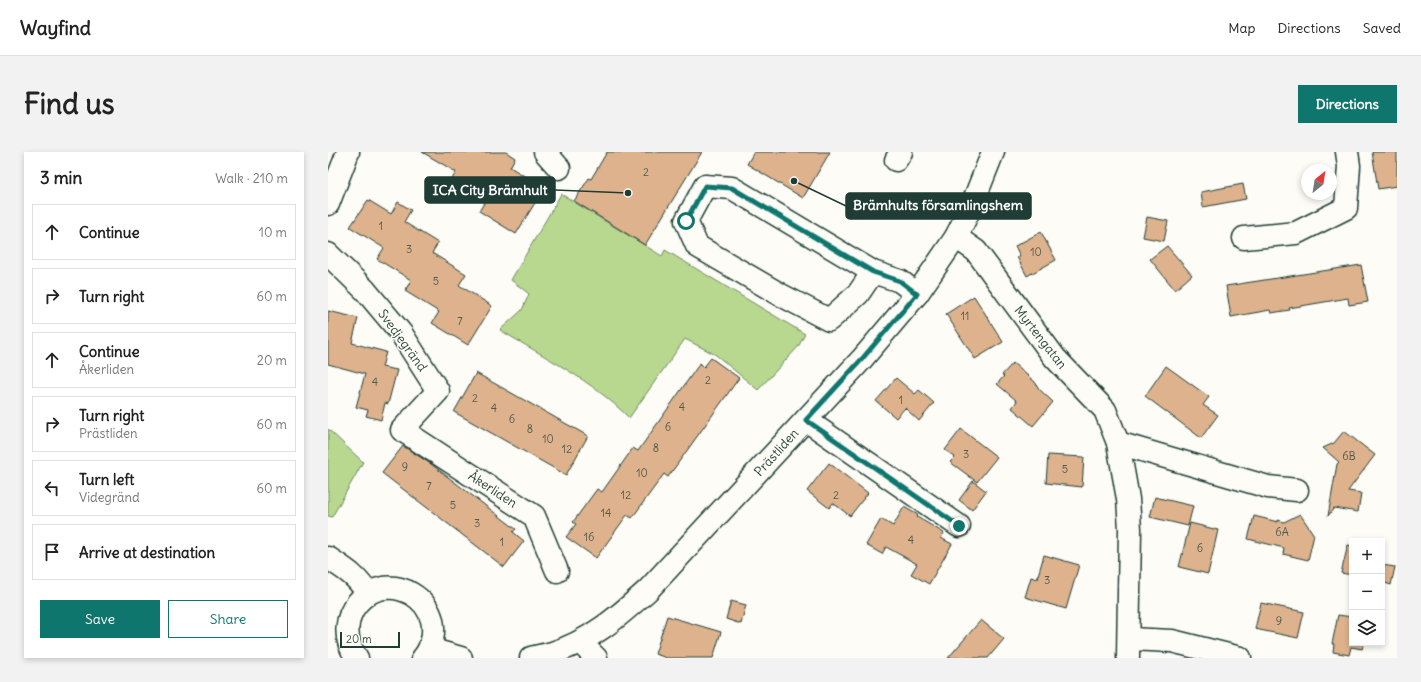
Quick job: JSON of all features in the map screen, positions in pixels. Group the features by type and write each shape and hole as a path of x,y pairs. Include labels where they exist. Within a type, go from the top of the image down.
{"street":[{"path":"328,204 348,152"},
{"path":"545,152 559,168"},
{"name":"Prästliden","path":"531,658 552,653 580,642 624,612 648,590 862,359 917,294 956,237 972,205 993,152"},
{"path":"1244,238 1296,233 1346,208 1349,166 1347,152"},
{"path":"873,272 858,294 829,320 781,295 697,246 686,221 705,186 732,188 873,272 900,281 917,294"},
{"name":"Myrtengatan","path":"956,237 976,251 1055,358 1105,410 1118,443 1128,499 1130,529 1129,649"},
{"name":"Svedjegränd","path":"328,254 365,290 401,333 438,391 402,430"},
{"path":"806,420 959,526"},
{"name":"Åkerliden","path":"402,430 534,516 557,571"},
{"path":"1118,443 1268,487 1297,490"},
{"path":"328,558 357,579 364,587 367,594"},
{"path":"357,658 353,653 349,641 347,629 348,621 355,606 367,594 383,588 396,588 408,591 421,601 433,623 433,640 427,653 440,652 461,658"},
{"path":"1129,649 1172,641 1240,658"},
{"path":"580,642 596,658"}],"green space":[{"path":"561,194 662,256 665,250 805,334 798,347 758,390 716,355 685,339 629,418 615,404 584,381 500,330 522,310 529,294 511,280"},
{"path":"328,429 363,462 332,517 328,516"}],"building":[{"path":"422,152 506,152 515,158 510,167 544,188 516,234 479,211 485,202 451,181 456,172"},
{"path":"607,152 702,152 645,245 574,201 589,178 591,179"},
{"path":"754,152 830,152 803,198 747,164"},
{"path":"1372,152 1397,152 1397,186 1378,189"},
{"path":"1243,184 1246,199 1203,207 1201,192"},
{"path":"368,200 391,214 398,202 411,210 404,222 438,243 432,253 466,274 459,285 492,306 468,345 432,323 439,312 405,291 411,280 377,259 384,248 350,227"},
{"path":"1147,217 1168,221 1164,241 1143,237"},
{"path":"1041,232 1056,260 1027,276 1017,257 1020,256 1015,246"},
{"path":"1167,246 1192,275 1175,290 1150,259"},
{"path":"1361,265 1368,302 1349,305 1348,298 1289,308 1290,310 1271,313 1270,310 1231,317 1226,286"},
{"path":"974,296 1003,342 975,359 946,314"},
{"path":"328,311 358,318 352,343 386,352 382,367 397,370 388,404 385,403 381,420 366,416 368,410 356,407 365,374 328,364"},
{"path":"711,358 739,378 668,477 664,474 632,518 627,515 596,558 566,537 576,524 573,522 597,489 602,492 633,448 638,451 700,363 704,367"},
{"path":"1013,363 1035,382 1039,389 1053,402 1033,426 1012,408 1017,401 997,384 1004,376 1002,375"},
{"path":"1166,366 1209,397 1203,405 1218,415 1201,438 1145,396"},
{"path":"476,373 588,436 566,475 454,412"},
{"path":"896,378 915,394 919,390 934,403 919,421 905,408 896,418 876,401"},
{"path":"961,429 997,457 977,482 950,462 955,457 945,450"},
{"path":"1344,431 1375,455 1348,491 1361,493 1358,512 1334,508 1328,516 1337,464 1339,462 1323,448 1334,443"},
{"path":"403,446 431,464 516,529 513,532 524,541 504,567 382,473"},
{"path":"1048,455 1084,457 1082,487 1046,483"},
{"path":"829,463 868,493 850,516 833,503 829,508 807,491"},
{"path":"973,481 986,491 972,510 959,500"},
{"path":"1155,497 1193,506 1188,526 1150,517"},
{"path":"904,507 918,515 917,517 944,533 941,538 952,544 929,584 911,574 917,564 886,547 882,554 866,545 881,519 893,526"},
{"path":"1300,514 1314,535 1308,560 1283,554 1284,548 1248,539 1254,516 1284,522"},
{"path":"1190,523 1218,530 1208,574 1179,567"},
{"path":"1348,545 1349,545 1349,574 1341,573"},
{"path":"1044,555 1079,565 1066,609 1025,597 1031,577 1037,579"},
{"path":"1385,565 1395,567 1391,585 1385,583"},
{"path":"731,601 746,605 741,624 726,619"},
{"path":"1261,603 1304,612 1298,638 1255,629"},
{"path":"1338,615 1349,617 1349,646 1363,646 1362,649 1351,647 1349,655 1333,652 1334,644 1332,644"},
{"path":"667,616 721,632 713,658 667,658 655,654"},
{"path":"981,620 1004,639 988,658 948,658"}],"place":[{"name":"Brämhults församlingshem","path":"794,181"},
{"name":"ICA City Brämhult","path":"628,193"}],"route":[{"path":"686,221 705,186 732,188 873,272 900,281 917,294 862,359 806,420 959,526"}]}
